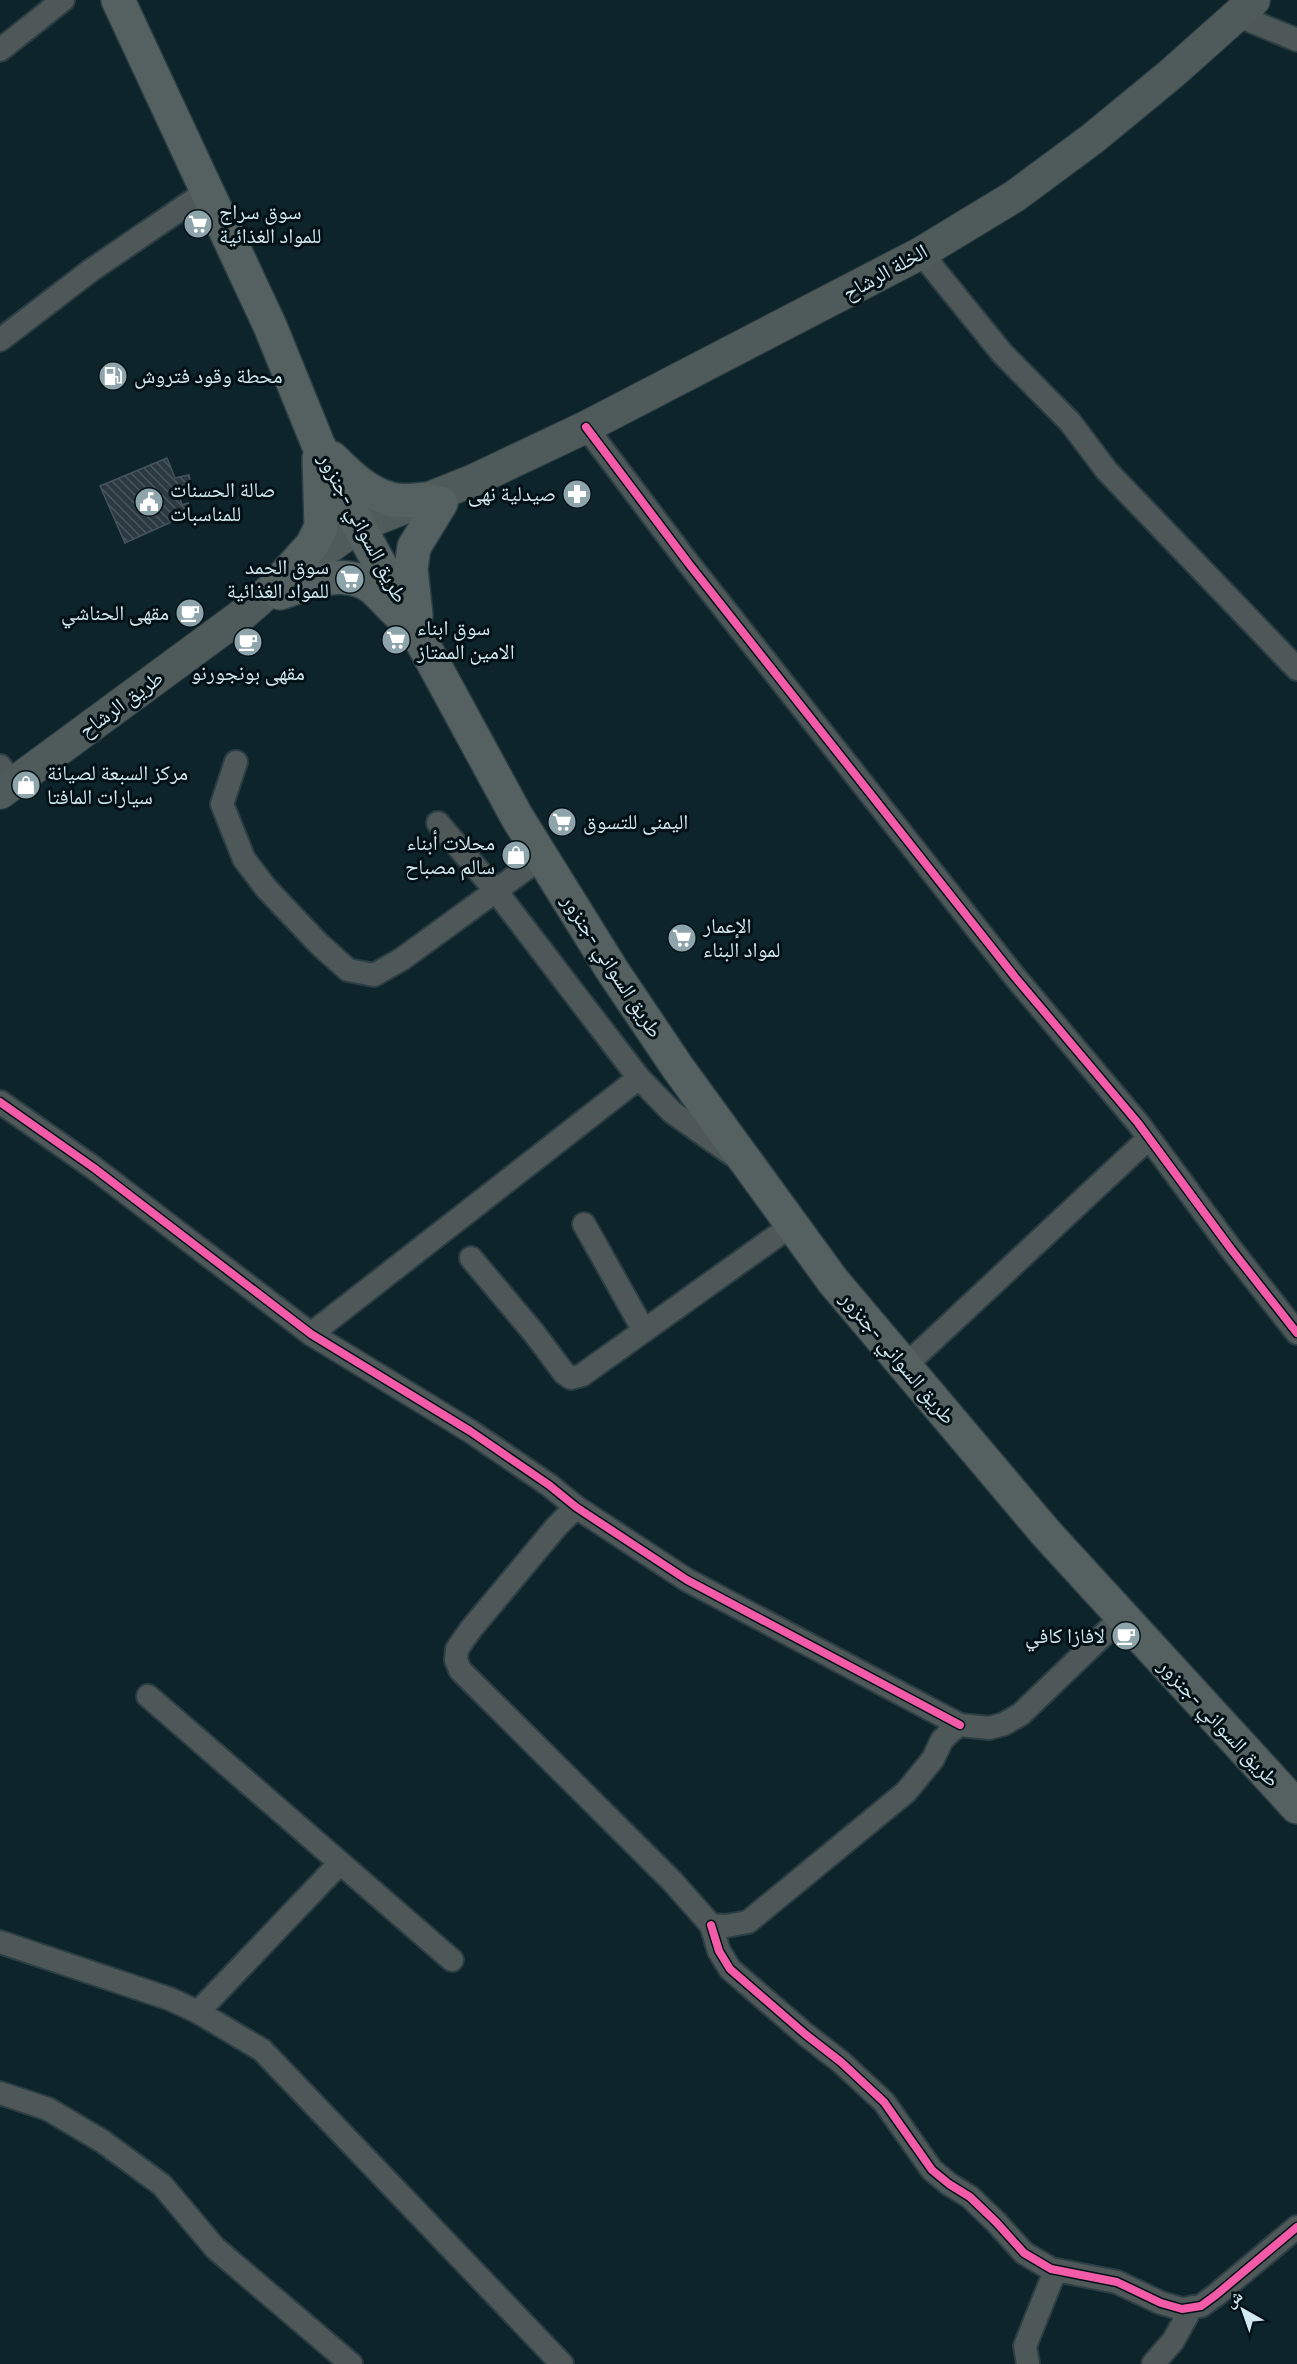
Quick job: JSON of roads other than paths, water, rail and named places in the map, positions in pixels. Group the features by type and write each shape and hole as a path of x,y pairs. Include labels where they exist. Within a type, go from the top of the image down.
{"main road":[{"name":"طريق السواني -جنزور","path":"118,0 270,326 318,444 365,537 518,817 638,1009 832,1281 1046,1533 1297,1807"},
{"name":"الخلة الرشاح","path":"365,537 474,480 586,427 825,305 921,253 1015,196 1092,139 1172,74 1245,8"},
{"path":"318,444 350,476 370,490 393,500 433,501 414,547 411,569 415,610 423,640"},
{"path":"278,589 312,545 321,527 318,444"},
{"name":"طريق الرشاح","path":"4,781 278,589 365,537"},
{"path":"278,589 324,579 356,578 374,588 423,640"}],"street":[{"path":"0,50 63,0"},
{"path":"1245,8 1297,40"},
{"path":"0,340 90,271 207,191"},
{"path":"921,253 1002,353 1070,422 1107,471 1297,669"},
{"path":"586,427 689,564 1015,977 1149,1138 1297,1333"},
{"path":"236,762 222,804 244,859 266,888 318,943 348,970 374,975 402,959 542,857"},
{"path":"438,823 496,891 639,1078 672,1112 748,1166"},
{"path":"311,1334 639,1078"},
{"path":"0,1102 94,1168 311,1334 470,1431 549,1485 576,1507 687,1580 960,1725 989,1728 1004,1724 1021,1714 1122,1617"},
{"path":"905,1366 1149,1138"},
{"path":"584,1224 644,1331"},
{"path":"471,1258 571,1378 582,1375 792,1225"},
{"path":"576,1507 504,1588 457,1649 456,1660 460,1670 672,1881 711,1925 719,1951 730,1969 841,2062 884,2102 932,2170 970,2197 1024,2253 1055,2271 1117,2282 1161,2303 1182,2309 1201,2306 1297,2227"},
{"path":"148,1696 453,1960"},
{"path":"711,1925 726,1926 748,1922 906,1792 933,1759 942,1740 960,1725"},
{"path":"198,2012 340,1863"},
{"path":"0,1942 170,1999 198,2012 262,2050 562,2364"},
{"path":"0,2093 48,2109 102,2140 162,2185 215,2248 351,2364"},
{"path":"1028,2364 1025,2346 1055,2271"},
{"path":"1153,2364 1173,2341 1191,2307"}],"place":[{"name":"سوق سراج للمواد الغذائية","path":"198,224"},
{"name":"محطة وقود فتروش","path":"113,376"},
{"name":"صيدلية نهى","path":"577,494"},
{"name":"صالة الحسنات للمناسبات","path":"149,502"},
{"name":"سوق الحمد للمواد الغذائية","path":"350,579"},
{"name":"مقهى الحناشي","path":"190,613"},
{"name":"سوق ابناء الامين الممتاز","path":"396,640"},
{"name":"مقهى بونجورنو","path":"248,642"},
{"name":"مركز السبعة لصيانة سيارات المافتا","path":"26,785"},
{"name":"اليمنى للتسوق","path":"562,822"},
{"name":"محلات أبناء سالم مصباح","path":"516,855"},
{"name":"الإعمار لمواد البناء","path":"682,938"},
{"name":"لافازا كافي","path":"1126,1636"}]}
